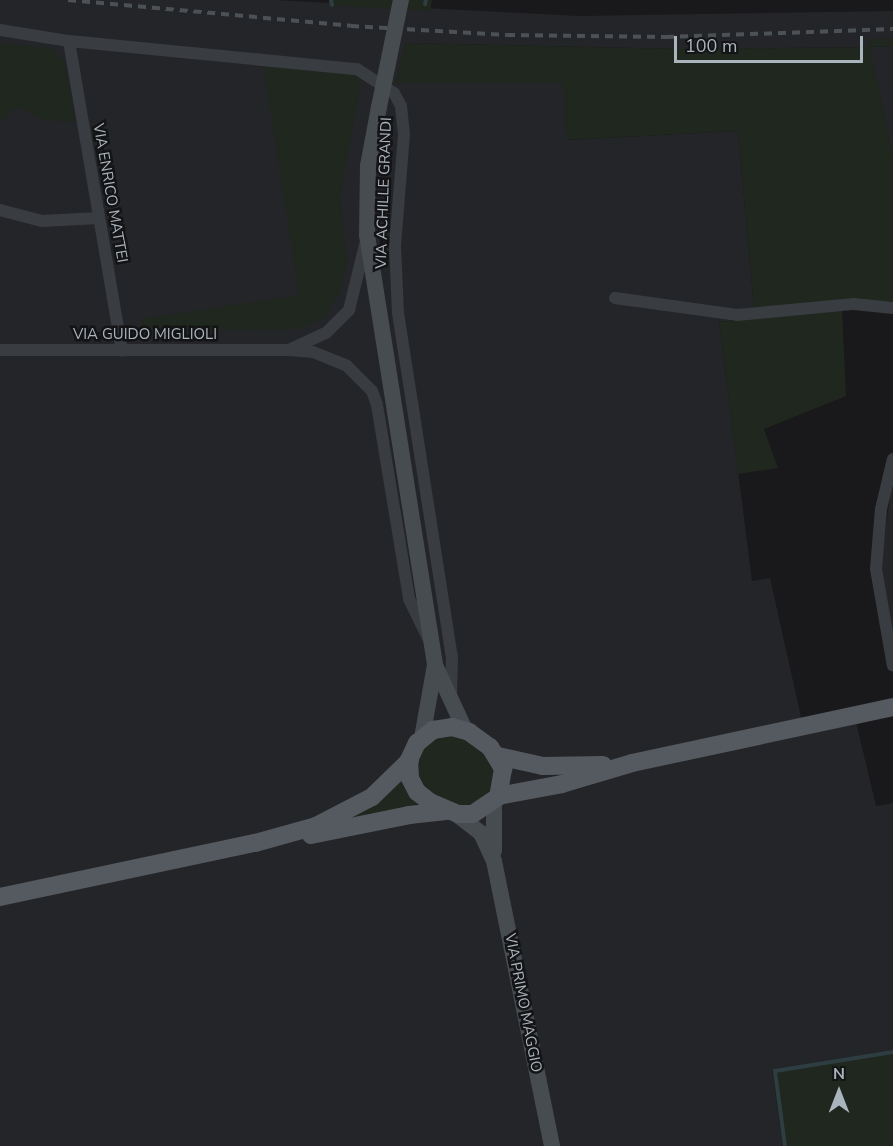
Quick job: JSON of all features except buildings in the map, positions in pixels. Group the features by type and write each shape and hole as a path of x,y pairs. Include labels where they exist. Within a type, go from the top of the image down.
{"main road":[{"path":"255,843 316,826 359,805 384,787 410,760 422,738 435,665 367,235 368,166 401,0"},
{"path":"435,665 465,730 498,756 554,767 639,761"},
{"path":"0,897 255,843 349,829 409,815 477,813 496,799 562,784 639,761 893,707"},
{"path":"422,738 442,727 465,730"},
{"path":"496,799 504,776 498,756"},
{"path":"410,760 410,778 418,793 453,812"},
{"name":"VIA PRIMO MAGGIO","path":"496,799 494,861 552,1146"},
{"name":"VIA PRIMO MAGGIO","path":"453,812 481,833 494,861"}],"street":[{"name":"VIA ACHILLE GRANDI","path":"0,30 69,41 357,69 394,93 402,112 404,134 395,245 398,314 452,656 451,698"},
{"name":"VIA ENRICO MATTEI","path":"69,41 122,350"},
{"path":"0,210 53,221 99,218"},
{"path":"290,350 326,333 349,310 360,276 367,235"},
{"path":"615,298 737,315 854,304 893,308"},
{"name":"VIA GUIDO MIGLIOLI","path":"0,350 290,350 313,352 347,366 372,391 408,599 432,643"},
{"path":"893,459 881,509 876,569 893,666"}],"shaded area":[{"path":"0,0 274,0 579,16 893,11 893,38 869,40 870,47 893,46 893,157 869,47 682,49 406,43 396,82 564,83 567,140 738,131 755,318 719,322 752,581 770,578 803,726 856,722 876,806 893,803 893,1051 772,1070 783,1146 0,1146"},
{"path":"331,0 432,0 430,11 332,5"},
{"path":"893,38 893,46 870,47 893,157 893,305 842,310 846,396 764,429 778,468 738,474 719,322 755,318 738,131 566,140 563,83 396,83 405,43 682,49 869,47 869,39"},
{"path":"0,43 50,48 65,63 75,122 45,120 16,106 0,122"},
{"path":"263,65 362,76 340,196 347,262 340,291 325,317 299,329 141,331 142,319 299,295"},
{"path":"893,475 893,646 880,568"},
{"path":"443,735 462,737 486,753 496,770 493,791 470,807 455,805 425,790 418,776 421,750"},
{"path":"402,777 425,806 345,819"},
{"path":"893,1051 893,1146 783,1146 772,1070"}],"waterway":[{"path":"331,0 332,5"},
{"path":"425,4 426,0"},
{"path":"785,1146 775,1071 893,1052"}],"railway":[{"path":"68,0 351,26 507,35 666,37 893,29"}]}
